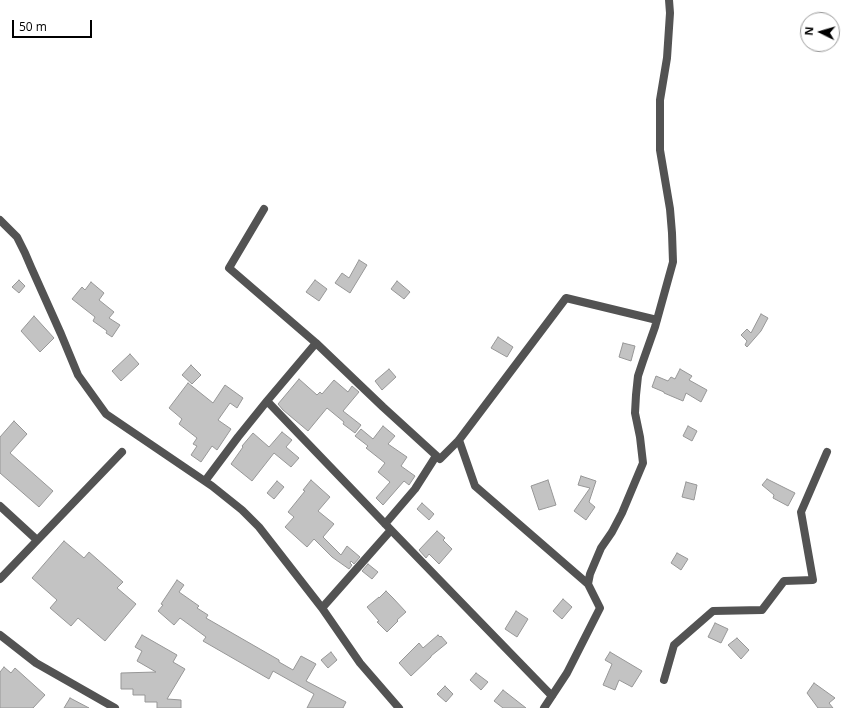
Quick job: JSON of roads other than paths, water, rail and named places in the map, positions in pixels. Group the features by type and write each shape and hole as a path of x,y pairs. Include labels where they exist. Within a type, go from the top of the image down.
{"street":[{"path":"588,584 590,574 601,548 612,532 622,513 643,464 636,413 638,376 657,320 673,262 670,215 660,150 660,100 667,58 670,13 669,0"},
{"path":"264,209 229,268 316,343 440,459 459,440 566,298 657,320"},
{"path":"0,220 16,237 25,253 78,375 106,414 205,481 242,510 259,526 322,608 360,663 399,708"},
{"path":"205,481 238,437 316,343"},
{"path":"267,401 552,696"},
{"path":"459,440 475,486 588,584 600,608 567,673 544,708"},
{"path":"0,579 122,452"},
{"path":"664,680 674,645 713,611 762,610 784,581 813,580 801,512 827,452"},
{"path":"385,524 415,489 436,456"},
{"path":"0,506 37,540"},
{"path":"322,608 392,530"},
{"path":"0,635 36,663 115,708"}]}
